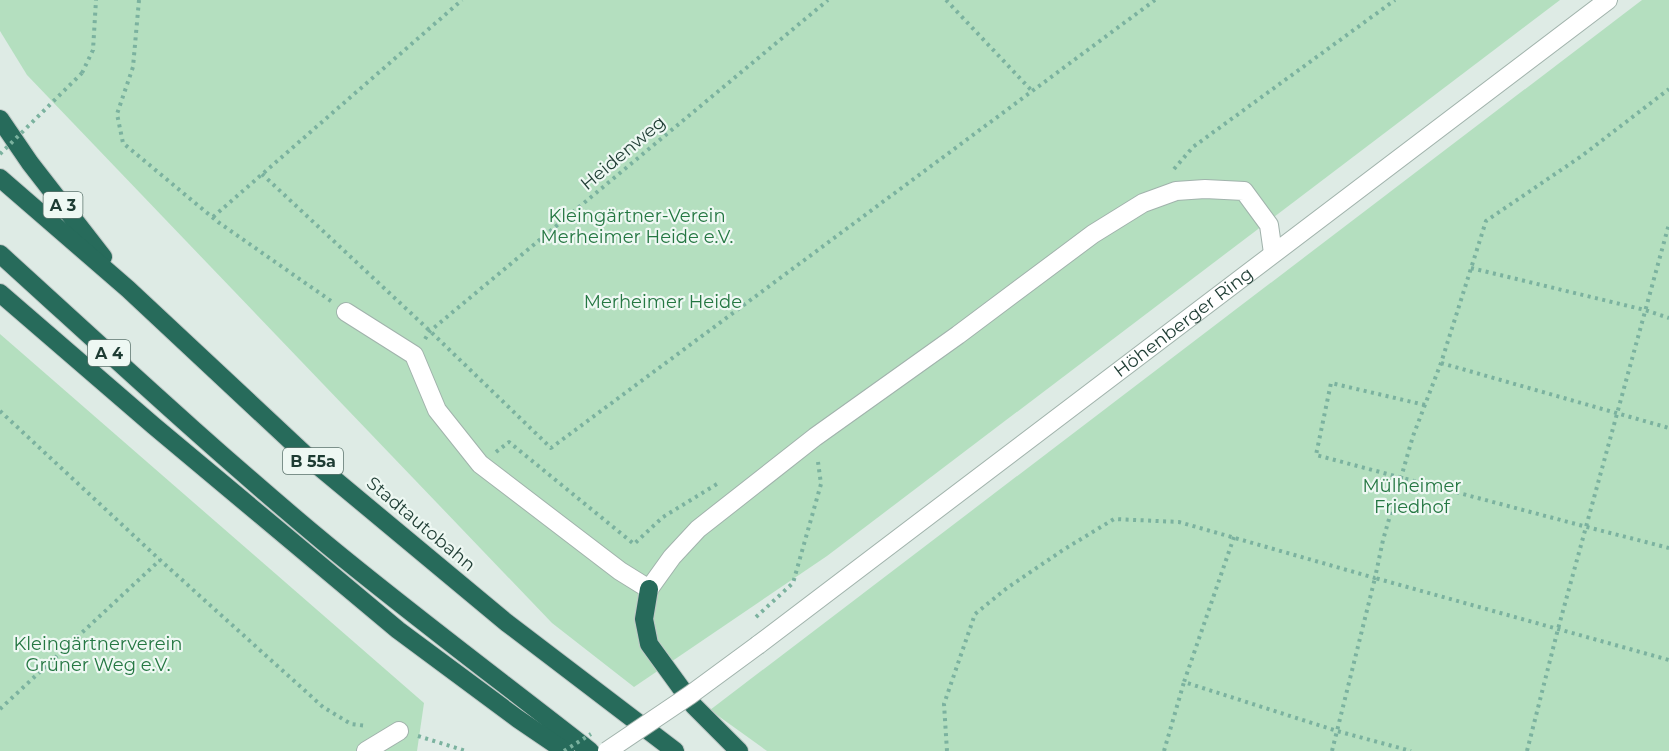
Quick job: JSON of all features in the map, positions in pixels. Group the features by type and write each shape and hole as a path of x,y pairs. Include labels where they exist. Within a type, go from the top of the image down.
{"highway":[{"name":"A 3","path":"0,119 30,163 128,289"},
{"path":"0,178 128,289"},
{"name":"A 4","path":"0,254 218,452"},
{"name":"Stadtautobahn","path":"128,289 311,460 507,623 675,751"},
{"path":"0,293 154,426 398,630 565,751"},
{"name":"B 55a","path":"218,452 326,544 447,642 590,751"},
{"path":"649,589 644,618 649,644 694,706 739,751"}],"street":[{"name":"Höhenberger Ring","path":"607,751 690,695 758,645 1608,0"},
{"path":"346,312 414,355 437,410 480,464 620,571 649,589 698,529 815,437 958,335 1093,234 1143,203 1176,191 1205,189 1244,191 1269,225 1273,254"},
{"path":"366,751 399,731"}],"path":[{"path":"0,154 82,73 93,50 96,0"},
{"path":"139,0 132,67 117,114 123,143 213,217 346,312"},
{"path":"213,217 462,0"},
{"name":"Heidenweg","path":"414,355 430,331 828,0"},
{"path":"946,0 1032,91"},
{"path":"262,174 551,448 1155,0"},
{"path":"1172,171 1193,147 1395,0"},
{"path":"1332,751 1383,540 1413,436 1441,363 1486,221 1583,155 1669,90"},
{"path":"1527,751 1558,629 1669,224"},
{"path":"1471,268 1645,310 1669,318"},
{"path":"1441,363 1669,428"},
{"path":"1425,405 1331,383 1316,455 1669,548"},
{"path":"0,411 323,707 351,724 399,731 466,751"},
{"path":"749,624 793,583 821,484 815,437"},
{"path":"480,464 508,442 634,544 663,517 720,482"},
{"path":"947,751 944,704 975,614 1007,588 1063,549 1114,519 1179,522 1669,660"},
{"path":"1164,751 1184,682 1234,537"},
{"path":"0,709 160,560"},
{"path":"1184,682 1337,731 1411,751"}],"green space":[{"name":"Merheimer Heide","path":"0,0 1560,0 827,556 634,687 552,623 27,75 0,31"},
{"name":"Mülheimer Friedhof","path":"1642,0 1669,0 1669,751 767,751 710,710"},
{"name":"Kleingärtnerverein Grüner Weg e.V.","path":"0,334 424,703 417,751 0,751"}],"park label":[{"name":"Kleingärtner-Verein Merheimer Heide e.V.","path":"637,226"}]}
